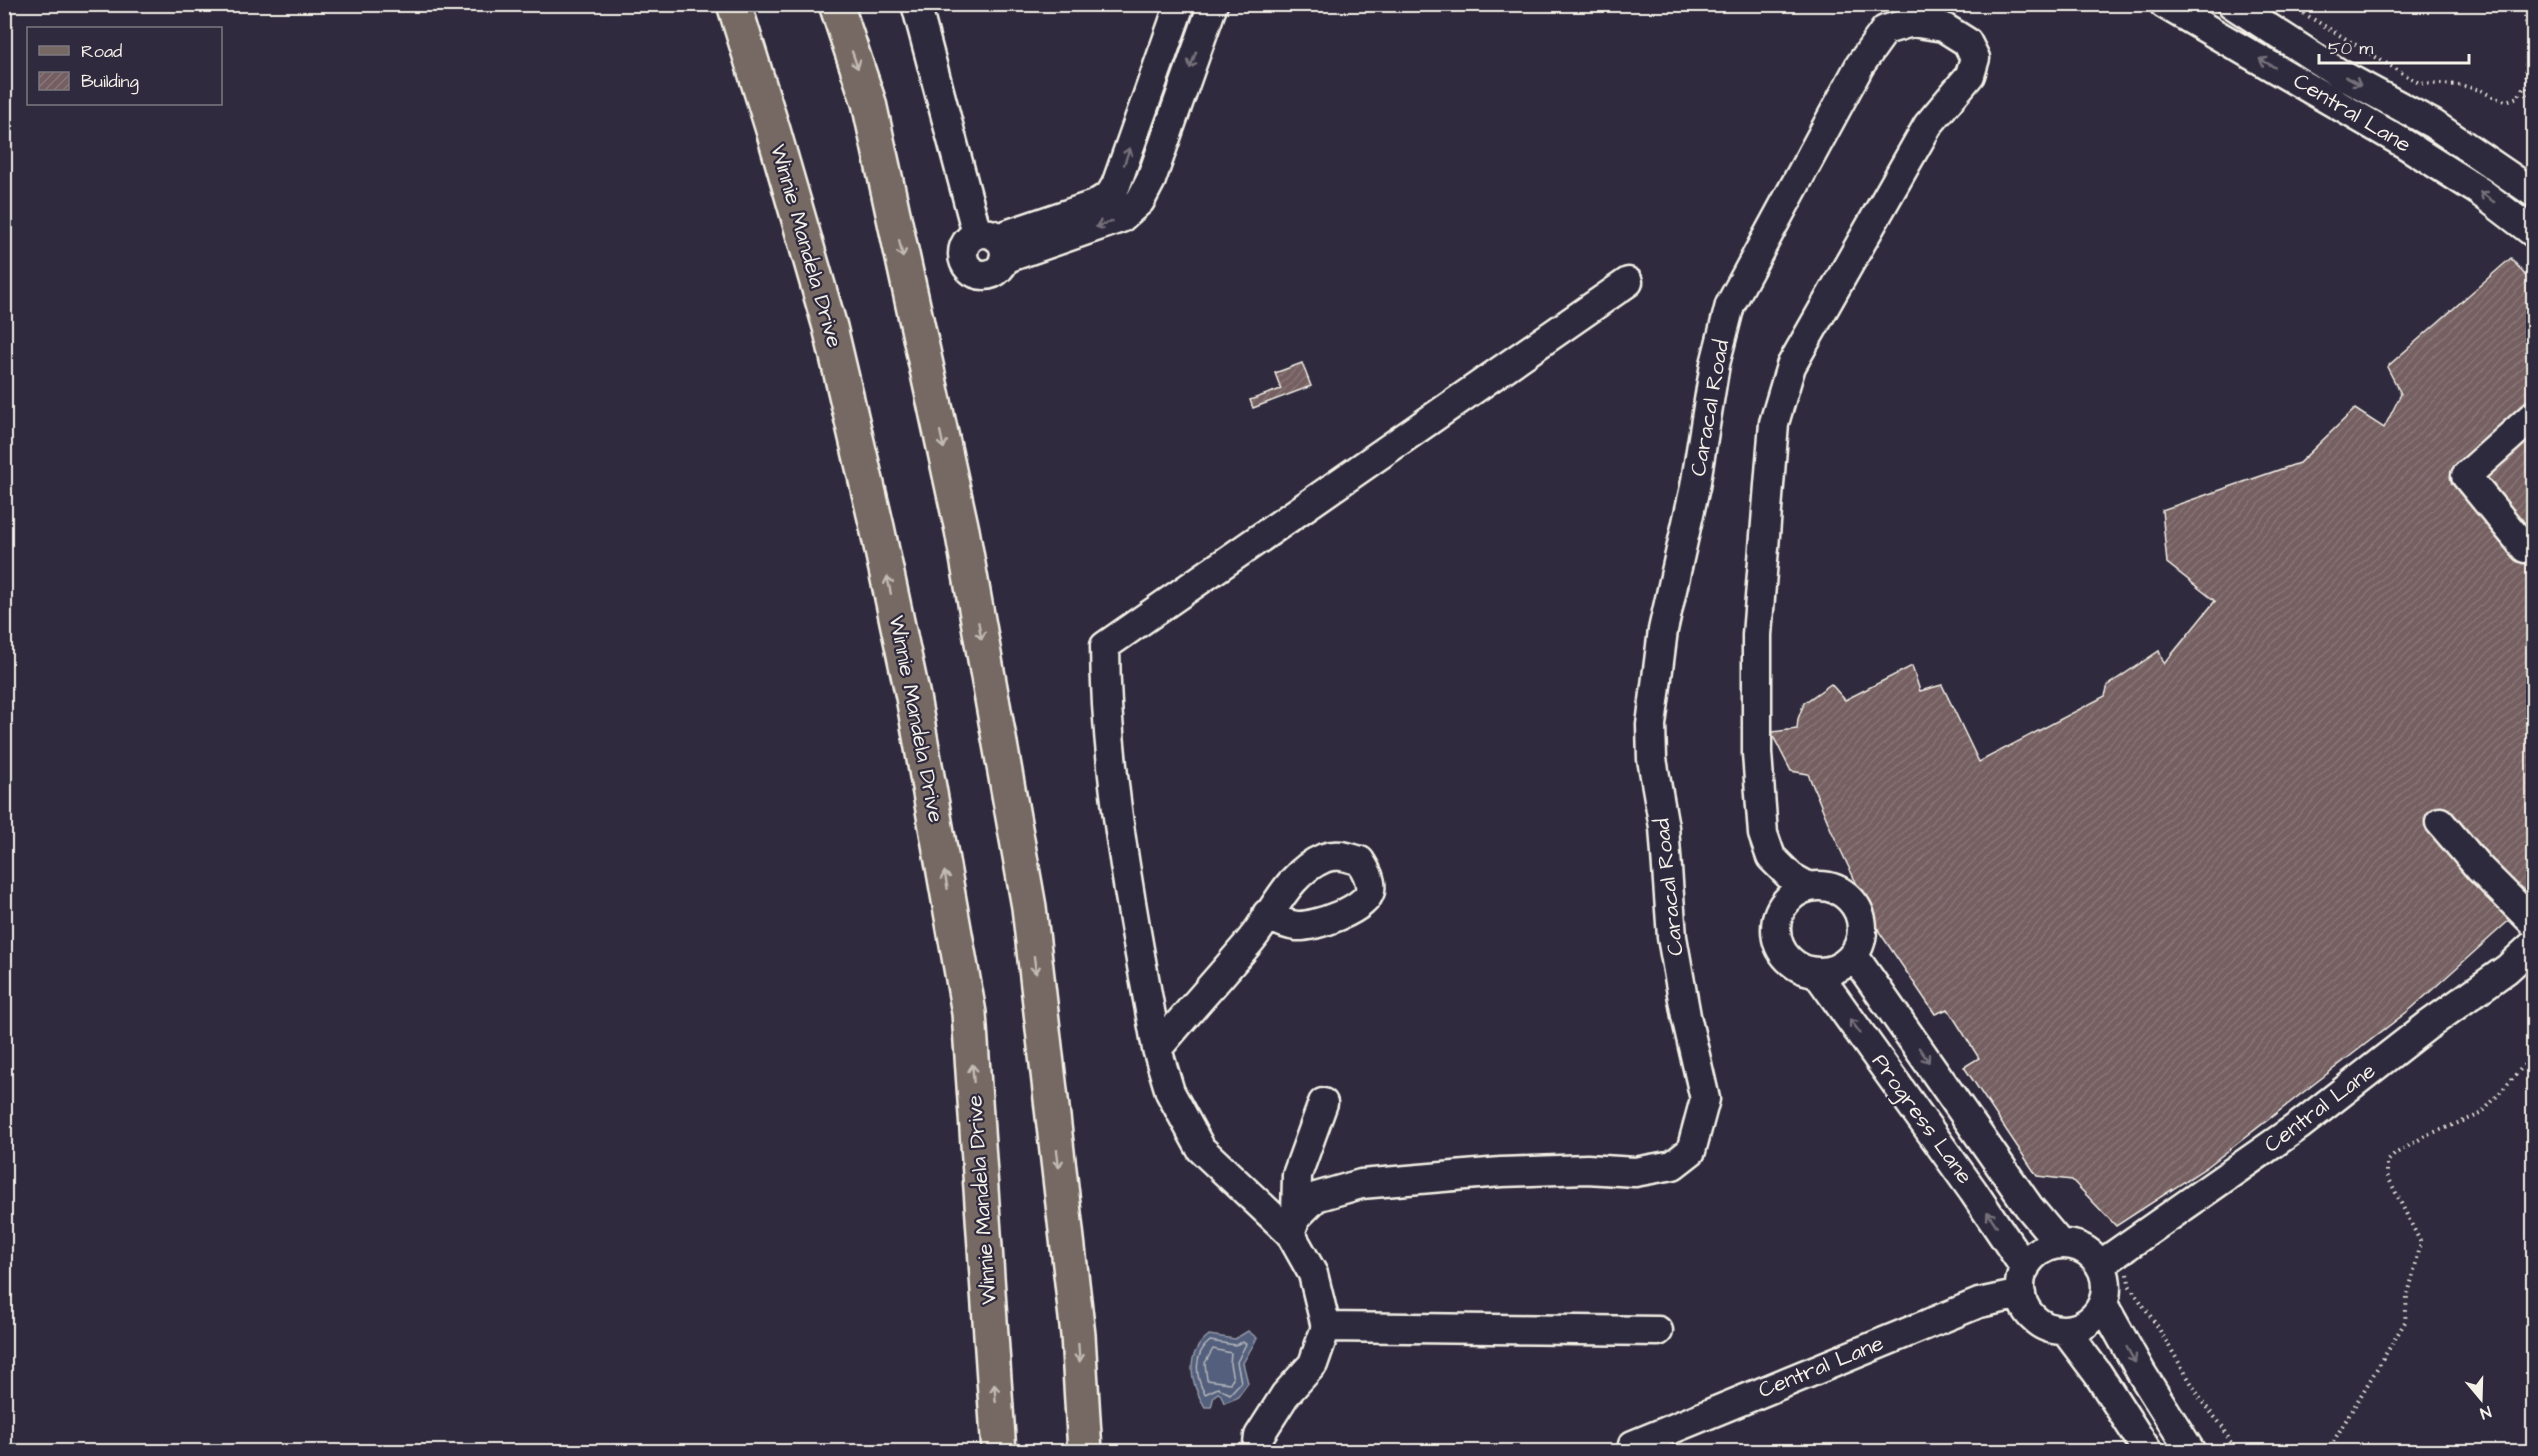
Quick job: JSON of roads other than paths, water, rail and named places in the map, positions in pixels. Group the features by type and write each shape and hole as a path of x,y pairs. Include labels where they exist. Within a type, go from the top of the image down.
{"main road":[{"name":"Winnie Mandela Drive","path":"734,4 830,327 877,527 913,697 969,1013 999,1452"},
{"path":"836,4 869,103 962,530 1029,907 1078,1335 1085,1452"}],"street":[{"path":"916,4 993,244"},
{"path":"993,244 1094,205 1110,195 1116,185 1180,4"},
{"path":"993,244 1121,218 1133,209 1150,180 1213,4"},
{"name":"Central Lane","path":"2164,4 2405,144 2479,191 2534,233"},
{"name":"Central Lane","path":"2232,4 2340,74 2433,124 2534,193"},
{"name":"Caracal Road","path":"1293,1225 1316,1197 1361,1184 1512,1172 1587,1169 1635,1172 1674,1165 1691,1151 1705,1100 1686,1016 1672,938 1664,827 1652,759 1651,725 1663,630 1695,487 1715,364 1730,305 1860,65 1884,30 1912,22 1944,27 1967,42 1975,58 1970,75 1928,125 1791,366 1774,423 1757,635 1756,753 1763,834 1771,857 1791,876 1809,887"},
{"path":"1293,1225 1201,1149 1170,1092 1157,1049 1134,924 1105,706 1105,646 1628,282"},
{"path":"2525,548 2466,476 2534,415"},
{"path":"2440,822 2479,868 2534,923"},
{"path":"1819,885 1838,890 1853,901 1862,919 1862,938 1854,956 1837,969 1817,973 1798,968 1783,955 1775,937 1776,918 1785,901 1800,889 1809,887 1819,885"},
{"path":"1157,1049 1253,937 1267,914"},
{"name":"Central Lane","path":"2100,1265 2300,1125 2427,1026 2507,969 2534,944"},
{"name":"Progress Lane","path":"1854,956 2029,1207 2060,1244"},
{"name":"Progress Lane","path":"1817,973 1973,1191 2023,1281"},
{"path":"1257,1452 1259,1436 1285,1395 1313,1364 1326,1327 1313,1274 1293,1225 1297,1174 1323,1103"},
{"path":"2060,1244 2083,1249 2100,1265 2105,1277 2106,1291 2103,1304 2088,1323 2065,1330 2041,1324 2031,1316 2024,1305 2023,1281 2033,1256 2045,1248 2060,1244"},
{"name":"Central Lane","path":"1638,1452 1633,1445 1978,1303 2023,1281"},
{"path":"2103,1304 2142,1374 2191,1452"},
{"path":"1326,1327 1658,1331"},
{"path":"2065,1330 2098,1374 2148,1452"}],"water":[{"path":"1248,1331 1257,1338 1243,1363 1248,1383 1237,1398 1224,1403 1218,1393 1214,1396 1211,1407 1205,1407 1193,1379 1192,1369 1196,1351 1209,1335 1235,1339"}]}
